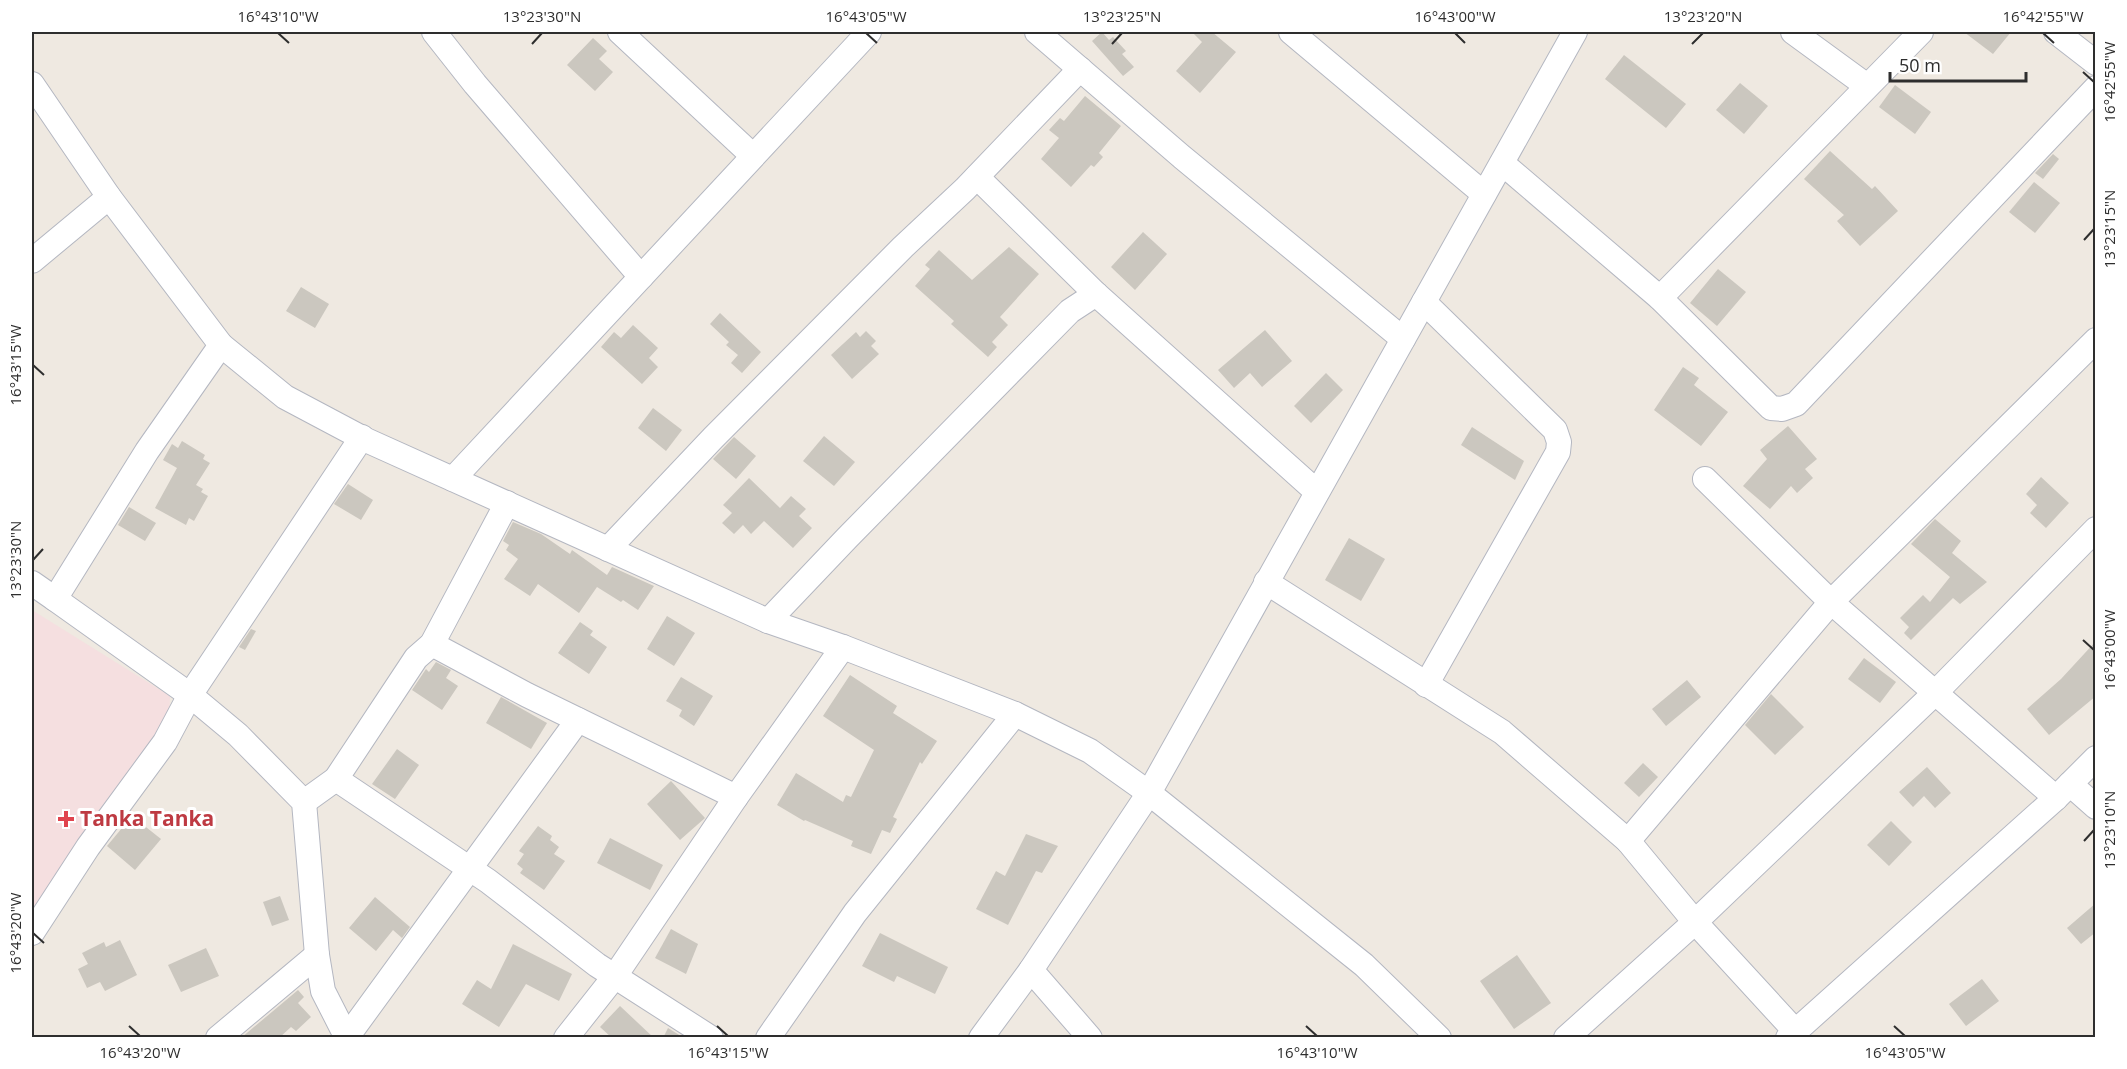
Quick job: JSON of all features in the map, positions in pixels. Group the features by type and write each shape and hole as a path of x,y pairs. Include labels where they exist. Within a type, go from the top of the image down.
{"street":[{"path":"434,32 475,84 641,277"},
{"path":"620,32 753,156"},
{"path":"1037,32 1182,157 1403,339"},
{"path":"1291,32 1484,194"},
{"path":"981,1038 1031,970 1149,793 1575,32"},
{"path":"1793,32 1868,86"},
{"path":"1660,298 1921,32"},
{"path":"2056,32 2096,63"},
{"path":"453,479 865,33"},
{"path":"608,549 712,438 903,247 977,177 1080,69"},
{"path":"32,84 109,197 221,345 285,397 362,437 768,621 843,647 1015,714 1090,751 1149,793 1364,964 1439,1038"},
{"path":"1502,163 1660,298 1771,408 1782,410 1796,404 2096,88"},
{"path":"977,177 1096,294 1317,492"},
{"path":"32,261 109,197"},
{"path":"768,621 1070,311 1096,294"},
{"path":"1424,302 1555,430 1559,442 1558,452 1426,685"},
{"path":"1628,841 1832,602 2096,340"},
{"path":"55,598 147,451 221,345"},
{"path":"32,933 88,847 165,742 190,695 362,437"},
{"path":"1705,479 1832,602 1936,692 2063,791 2096,807"},
{"path":"304,802 336,779 416,658 432,644 507,503"},
{"path":"1566,1038 1695,922 1936,692 2096,529"},
{"path":"1266,582 1502,732 1628,841 1792,1035 2063,791 2096,758"},
{"path":"32,584 190,695 238,735 304,802 317,955 323,991 347,1037 578,720"},
{"path":"432,644 578,720 736,797"},
{"path":"566,1038 615,976 736,797 843,647"},
{"path":"768,1038 855,913 1015,714"},
{"path":"336,779 489,881 597,965 711,1038"},
{"path":"218,1038 317,955"},
{"path":"1031,970 1090,1038"}],"shaded area":[{"name":"Tanka Tanka","path":"32,610 170,696 169,727 32,911"}],"building":[{"path":"1102,32 1109,40 1113,37 1126,51 1122,54 1134,67 1123,76 1092,41"},
{"path":"1192,32 1212,32 1236,52 1200,93 1176,71 1202,42"},
{"path":"1964,32 2011,32 1993,54"},
{"path":"593,38 607,51 599,59 613,72 595,91 567,65"},
{"path":"1624,55 1686,104 1666,128 1605,79"},
{"path":"1740,83 1768,106 1744,134 1716,110"},
{"path":"1895,85 1931,112 1915,134 1879,107"},
{"path":"1085,96 1121,126 1099,153 1103,157 1094,167 1091,165 1071,187 1041,159 1059,138 1049,130 1060,118 1064,121"},
{"path":"1830,151 1872,189 1875,186 1898,211 1860,246 1837,221 1844,215 1804,179"},
{"path":"2053,154 2059,159 2043,179 2035,173"},
{"path":"2034,182 2060,203 2035,233 2009,212"},
{"path":"1143,232 1167,254 1135,290 1111,267"},
{"path":"1009,247 1039,274 1000,317 1008,325 992,342 997,347 988,357 951,324 954,321 915,286 930,269 925,265 939,250 972,280"},
{"path":"1718,269 1746,292 1717,326 1690,303"},
{"path":"301,287 329,304 315,328 286,311"},
{"path":"720,313 761,352 742,373 731,363 738,355 726,345 729,342 710,324"},
{"path":"633,325 658,348 649,358 658,367 642,384 601,347 614,332 621,338"},
{"path":"1265,330 1292,361 1262,387 1250,373 1234,388 1218,370"},
{"path":"866,331 876,341 871,346 879,354 852,379 831,355 856,332 860,337"},
{"path":"1683,367 1699,378 1694,385 1728,412 1701,446 1654,410"},
{"path":"1326,373 1343,390 1311,423 1294,406"},
{"path":"653,408 682,430 666,451 638,428"},
{"path":"1788,426 1817,459 1805,469 1813,478 1797,493 1791,486 1770,509 1743,486 1767,459 1760,450"},
{"path":"1472,427 1524,461 1515,480 1461,445"},
{"path":"824,436 855,462 834,486 803,461"},
{"path":"734,437 756,456 736,479 713,459"},
{"path":"182,441 205,455 203,459 210,463 196,485 208,496 194,521 189,518 186,525 155,508 177,468 163,460 172,444 178,448"},
{"path":"2041,477 2069,503 2046,528 2030,513 2037,505 2026,494"},
{"path":"749,478 780,508 791,496 806,509 799,516 812,528 793,548 764,521 751,534 743,525 734,534 722,523 732,513 723,505"},
{"path":"348,484 373,500 361,520 334,504"},
{"path":"129,507 156,523 145,541 118,525"},
{"path":"1935,519 1961,541 1952,553 1987,582 1960,604 1953,598 1911,640 1904,633 1909,627 1900,618 1923,595 1930,602 1950,577 1911,544"},
{"path":"513,522 541,534 570,554 572,550 607,575 612,567 654,586 638,610 597,587 579,613 538,584 530,596 504,579 518,559 506,550 509,545 503,541"},
{"path":"1349,538 1385,559 1361,601 1325,580"},
{"path":"667,616 695,633 674,666 647,649"},
{"path":"580,622 593,631 590,635 607,647 589,674 558,653"},
{"path":"251,629 256,631 245,650 239,647"},
{"path":"2096,641 2096,696 2049,735 2027,709 2061,679"},
{"path":"1864,658 1896,682 1880,703 1848,679"},
{"path":"436,662 451,670 446,678 458,686 442,710 412,690 426,669 429,672"},
{"path":"850,675 897,706 893,713 937,741 922,764 920,762 893,817 897,819 890,833 882,830 871,854 851,846 853,841 804,821 777,805 796,773 843,802 846,795 851,797 874,750 823,716"},
{"path":"681,677 713,696 694,726 679,716 682,710 666,701"},
{"path":"1687,680 1701,697 1666,726 1652,709"},
{"path":"1771,694 1804,727 1775,755 1745,725"},
{"path":"501,697 547,723 531,749 486,723"},
{"path":"397,749 419,765 395,799 372,784"},
{"path":"1643,763 1658,777 1639,797 1624,783"},
{"path":"1927,767 1951,793 1935,808 1924,796 1913,807 1899,792"},
{"path":"671,781 705,818 680,840 647,804"},
{"path":"132,816 161,839 135,870 107,846"},
{"path":"1891,821 1912,842 1889,866 1867,845"},
{"path":"538,826 552,836 550,840 559,847 554,854 565,861 544,890 520,873 523,869 517,864 524,854 519,851"},
{"path":"1026,834 1058,846 1042,873 1036,871 1008,925 976,909 996,871 1005,876"},
{"path":"610,838 663,865 650,890 597,863"},
{"path":"280,896 289,920 272,926 263,902"},
{"path":"375,897 410,927 402,938 393,930 376,951 349,928"},
{"path":"2096,903 2096,932 2081,944 2067,928"},
{"path":"671,929 698,944 686,974 655,958"},
{"path":"880,933 948,967 935,994 897,976 894,982 862,966"},
{"path":"120,940 137,975 105,991 100,982 87,988 78,969 88,964 82,953 104,942 106,947"},
{"path":"513,944 572,974 559,1001 526,984 499,1027 462,1004 477,980 491,989"},
{"path":"206,948 219,976 181,992 168,965"},
{"path":"1517,955 1551,1003 1514,1029 1480,981"},
{"path":"1982,979 1999,1001 1966,1026 1949,1004"},
{"path":"298,990 304,997 298,1003 311,1017 296,1031 291,1027 279,1038 241,1038"},
{"path":"620,1006 654,1038 612,1038 600,1027"},
{"path":"668,1028 684,1038 663,1038"}],"place":[{"name":"Tanka Tanka","path":"66,819"}]}
